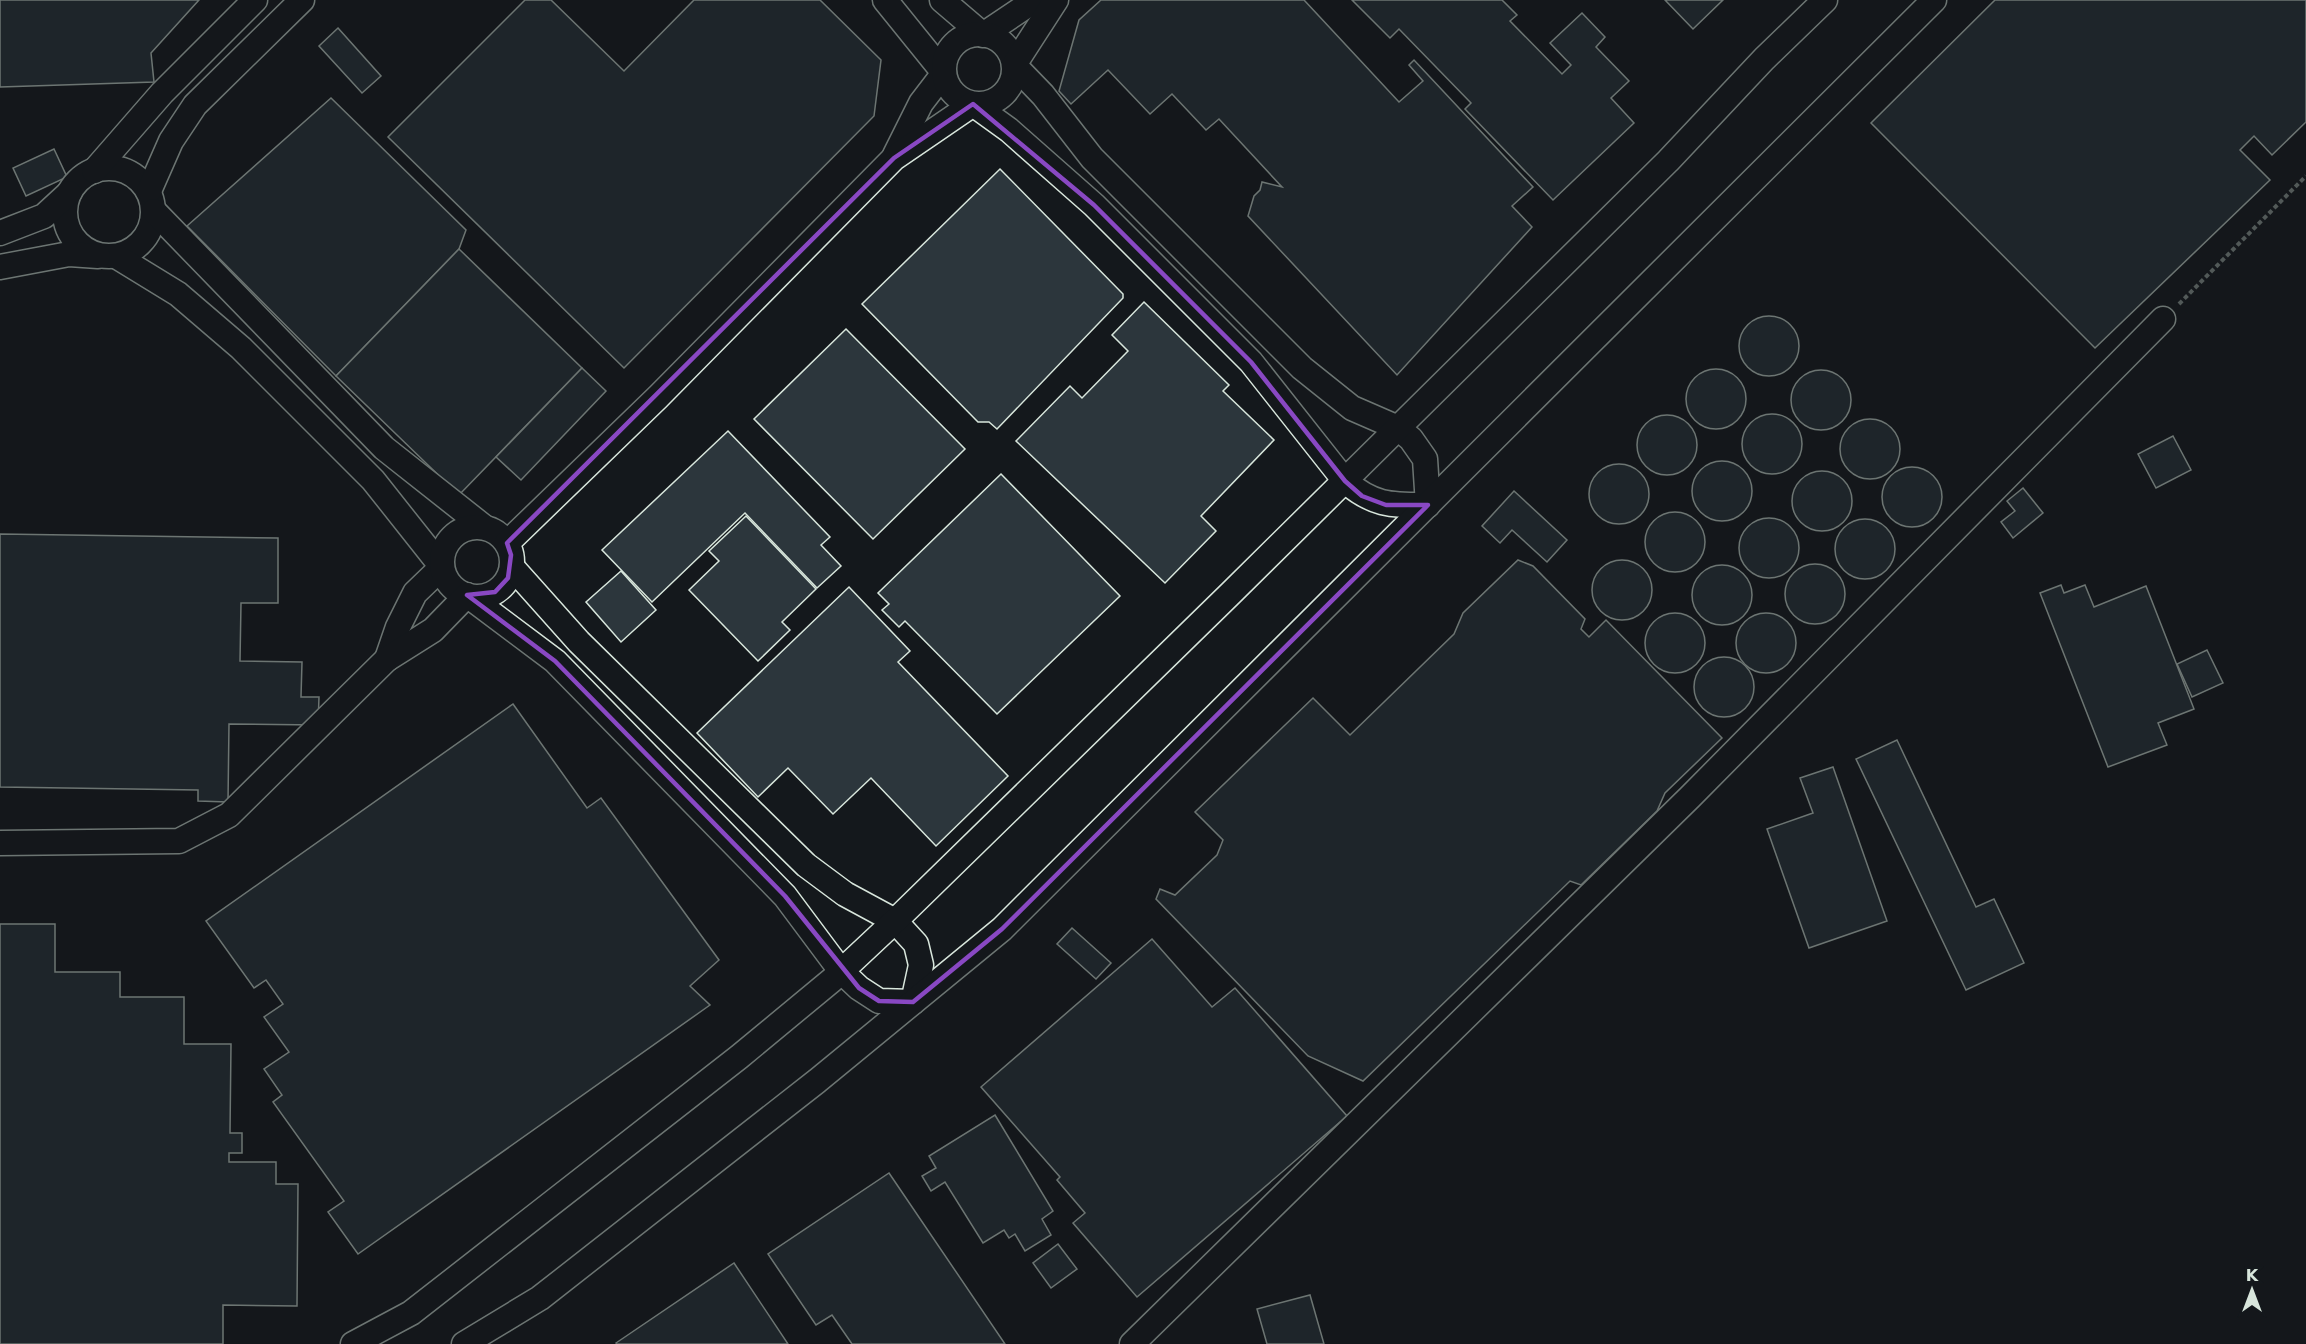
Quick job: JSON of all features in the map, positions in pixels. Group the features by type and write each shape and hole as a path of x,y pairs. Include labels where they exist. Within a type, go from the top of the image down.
{"street":[{"path":"94,171 162,93 255,0"},
{"path":"0,267 69,254 108,256 130,251 142,242 151,228 151,201 171,141 195,105 302,0"},
{"path":"885,0 944,74 953,93 973,104 1009,130 1094,205 1242,354 1345,481 1362,496 1386,505 1428,505"},
{"path":"507,543 658,397 894,158 973,104 983,104 1001,96 1014,77 1014,65 1008,49 1000,41 983,35 942,0"},
{"path":"894,158 921,103 944,74 947,54 954,44 964,37 983,35 1035,0"},
{"path":"1014,65 1056,0"},
{"path":"353,1344 411,1312 739,1057 841,971 1345,481 1668,161 1764,59 1825,0"},
{"path":"464,1344 540,1298 1002,929 1934,0"},
{"path":"1014,65 1043,95 1092,158 1302,368 1352,408 1398,428 1411,439 1425,459 1428,505"},
{"path":"0,233 44,216 69,193 80,178 94,171 110,168 126,171 139,179 151,201 265,325 384,448 484,527 496,532 507,543 512,567 579,642 806,865 845,894 895,921 916,944 921,965 913,1002"},
{"path":"69,193 64,208 67,227 75,241 86,250 108,256 178,294 241,348 373,480 442,567 446,578 456,590 555,661 785,896 841,971 879,1001 913,1002"},
{"path":"1132,1344 1690,797 2163,319"},
{"path":"241,348 265,325"},
{"path":"387,658 398,627 415,594 442,567 442,554 452,536 472,527 484,527"},
{"path":"466,595 483,596 495,592 508,578 512,567"},
{"path":"0,843 179,841 229,815 387,658 433,630 466,595"}],"path":[{"path":"2163,319 2306,176"}],"highlighted area":[{"path":"973,104 1094,205 1251,362 1345,481 1362,496 1386,505 1428,505 1002,929 913,1002 879,1001 859,988 785,896 555,661 467,595 495,592 508,578 511,555 507,543 894,158"}],"building":[{"path":"0,0 199,0 151,53 154,82 0,87"},
{"path":"525,0 551,0 624,71 694,0 820,0 881,60 874,116 624,368 388,137"},
{"path":"1101,0 1304,0 1399,102 1423,81 1409,65 1414,60 1533,187 1512,206 1532,227 1397,375 1248,216 1254,196 1260,190 1262,182 1282,187 1219,119 1206,130 1172,94 1150,114 1108,70 1071,104 1059,91 1079,20"},
{"path":"1352,0 1502,0 1517,15 1510,21 1562,74 1571,65 1550,43 1582,13 1605,37 1596,47 1629,81 1611,98 1634,123 1553,200 1465,109 1471,103 1399,29 1390,38"},
{"path":"1665,0 1723,0 1693,29"},
{"path":"1995,0 2306,0 2306,122 2272,155 2254,136 2240,150 2270,180 2095,348 1871,123"},
{"path":"338,28 381,76 362,93 319,46"},
{"path":"331,98 466,230 459,249 336,376 187,226"},
{"path":"54,149 67,177 26,196 13,168"},
{"path":"1000,169 1123,294 1123,298 997,429 989,422 978,422 862,304"},
{"path":"459,249 582,368 459,495 336,376"},
{"path":"1144,302 1229,385 1223,391 1274,440 1201,516 1216,531 1165,583 1016,441 1070,386 1082,398 1128,351 1112,335"},
{"path":"1769,316 1786,321 1794,329 1799,346 1794,363 1786,371 1769,376 1752,371 1744,363 1739,346 1744,329 1752,321"},
{"path":"846,329 965,449 873,539 754,419"},
{"path":"582,368 606,391 521,480 496,457"},
{"path":"1716,369 1733,374 1741,382 1746,399 1741,416 1733,424 1716,429 1699,424 1691,416 1686,399 1691,382 1699,374"},
{"path":"1821,370 1838,375 1846,383 1851,400 1846,417 1838,425 1821,430 1804,425 1796,417 1791,400 1796,383 1804,375"},
{"path":"1772,414 1789,419 1797,427 1802,444 1797,461 1789,469 1772,474 1755,469 1747,461 1742,444 1747,427 1755,419"},
{"path":"1667,415 1684,420 1692,428 1697,445 1692,462 1684,470 1667,475 1650,470 1642,462 1637,445 1642,428 1650,420"},
{"path":"1870,419 1887,424 1895,432 1900,449 1895,466 1887,474 1870,479 1853,474 1845,466 1840,449 1845,432 1853,424"},
{"path":"728,431 830,537 821,545 841,566 817,588 745,513 652,602 602,550"},
{"path":"2173,436 2191,470 2156,488 2138,454"},
{"path":"1722,461 1739,466 1747,474 1752,491 1747,508 1739,516 1722,521 1705,516 1697,508 1692,491 1697,474 1705,466"},
{"path":"1619,464 1636,469 1644,477 1649,494 1644,511 1636,519 1619,524 1602,519 1594,511 1589,494 1594,477 1602,469"},
{"path":"1912,467 1929,472 1937,480 1942,497 1937,514 1929,522 1912,527 1895,522 1887,514 1882,497 1887,480 1895,472"},
{"path":"1822,471 1839,476 1847,484 1852,501 1847,518 1839,526 1822,531 1805,526 1797,518 1792,501 1797,484 1805,476"},
{"path":"1001,474 1120,596 997,714 905,621 899,627 882,610 889,604 878,593"},
{"path":"2023,488 2043,513 2013,538 2001,522 2015,511 2007,501"},
{"path":"1514,491 1567,540 1547,562 1512,530 1500,543 1482,526"},
{"path":"1675,512 1692,517 1700,525 1705,542 1700,559 1692,567 1675,572 1658,567 1650,559 1645,542 1650,525 1658,517"},
{"path":"746,516 816,589 782,622 790,630 758,661 689,590 719,561 709,551"},
{"path":"1769,518 1786,523 1794,531 1799,548 1794,565 1786,573 1769,578 1752,573 1744,565 1739,548 1744,531 1752,523"},
{"path":"1865,519 1882,524 1890,532 1895,549 1890,566 1882,574 1865,579 1848,574 1840,566 1835,549 1840,532 1848,524"},
{"path":"0,534 278,538 278,603 241,603 240,661 302,662 301,697 319,697 318,725 229,724 228,802 198,801 198,790 0,787"},
{"path":"1518,560 1533,566 1585,619 1581,629 1589,637 1606,620 1722,738 1665,793 1657,811 1581,885 1570,881 1363,1081 1308,1056 1156,899 1160,889 1175,895 1217,855 1223,840 1195,812 1313,698 1350,735 1454,634 1463,613"},
{"path":"1622,560 1639,565 1647,573 1652,590 1647,607 1639,615 1622,620 1605,615 1597,607 1592,590 1597,573 1605,565"},
{"path":"1815,564 1832,569 1840,577 1845,594 1840,611 1832,619 1815,624 1798,619 1790,611 1785,594 1790,577 1798,569"},
{"path":"1722,565 1739,570 1747,578 1752,595 1747,612 1739,620 1722,625 1705,620 1697,612 1692,595 1697,578 1705,570"},
{"path":"621,571 656,610 621,642 586,602"},
{"path":"2061,585 2064,593 2085,585 2094,607 2146,586 2194,709 2158,723 2167,745 2108,767 2040,593"},
{"path":"849,587 910,651 898,662 1008,776 936,846 871,778 833,814 788,768 758,797 697,733"},
{"path":"1675,613 1692,618 1700,626 1705,643 1700,660 1692,668 1675,673 1658,668 1650,660 1645,643 1650,626 1658,618"},
{"path":"1766,613 1783,618 1791,626 1796,643 1791,660 1783,668 1766,673 1749,668 1741,660 1736,643 1741,626 1749,618"},
{"path":"2207,650 2223,683 2192,697 2177,664"},
{"path":"1724,657 1741,662 1749,670 1754,687 1749,704 1741,712 1724,717 1707,712 1699,704 1694,687 1699,670 1707,662"},
{"path":"513,704 587,808 601,798 719,960 690,986 710,1005 358,1254 328,1212 344,1201 273,1102 282,1095 264,1069 289,1052 264,1017 283,1004 266,980 254,988 206,921"},
{"path":"1897,740 1976,907 1994,899 2024,963 1966,990 1856,759"},
{"path":"1833,767 1887,921 1809,948 1767,829 1813,813 1800,778"},
{"path":"0,924 55,924 55,972 120,972 120,997 184,997 184,1044 231,1044 230,1133 242,1133 242,1153 229,1153 229,1162 276,1162 276,1184 298,1184 297,1306 223,1305 223,1344 0,1344"},
{"path":"1072,928 1111,963 1096,979 1057,944"},
{"path":"1152,939 1212,1007 1235,988 1347,1116 1137,1297 1073,1223 1085,1213 1057,1180 1060,1177 981,1087"},
{"path":"995,1115 1053,1211 1042,1219 1051,1235 1025,1251 1015,1234 1009,1238 1004,1230 983,1243 945,1182 931,1191 922,1176 936,1168 929,1156"},
{"path":"889,1173 1005,1344 852,1344 832,1315 816,1325 768,1254"},
{"path":"1058,1244 1077,1269 1051,1288 1033,1263"},
{"path":"734,1263 788,1344 616,1343"},
{"path":"1310,1295 1324,1344 1267,1344 1257,1309"}]}
